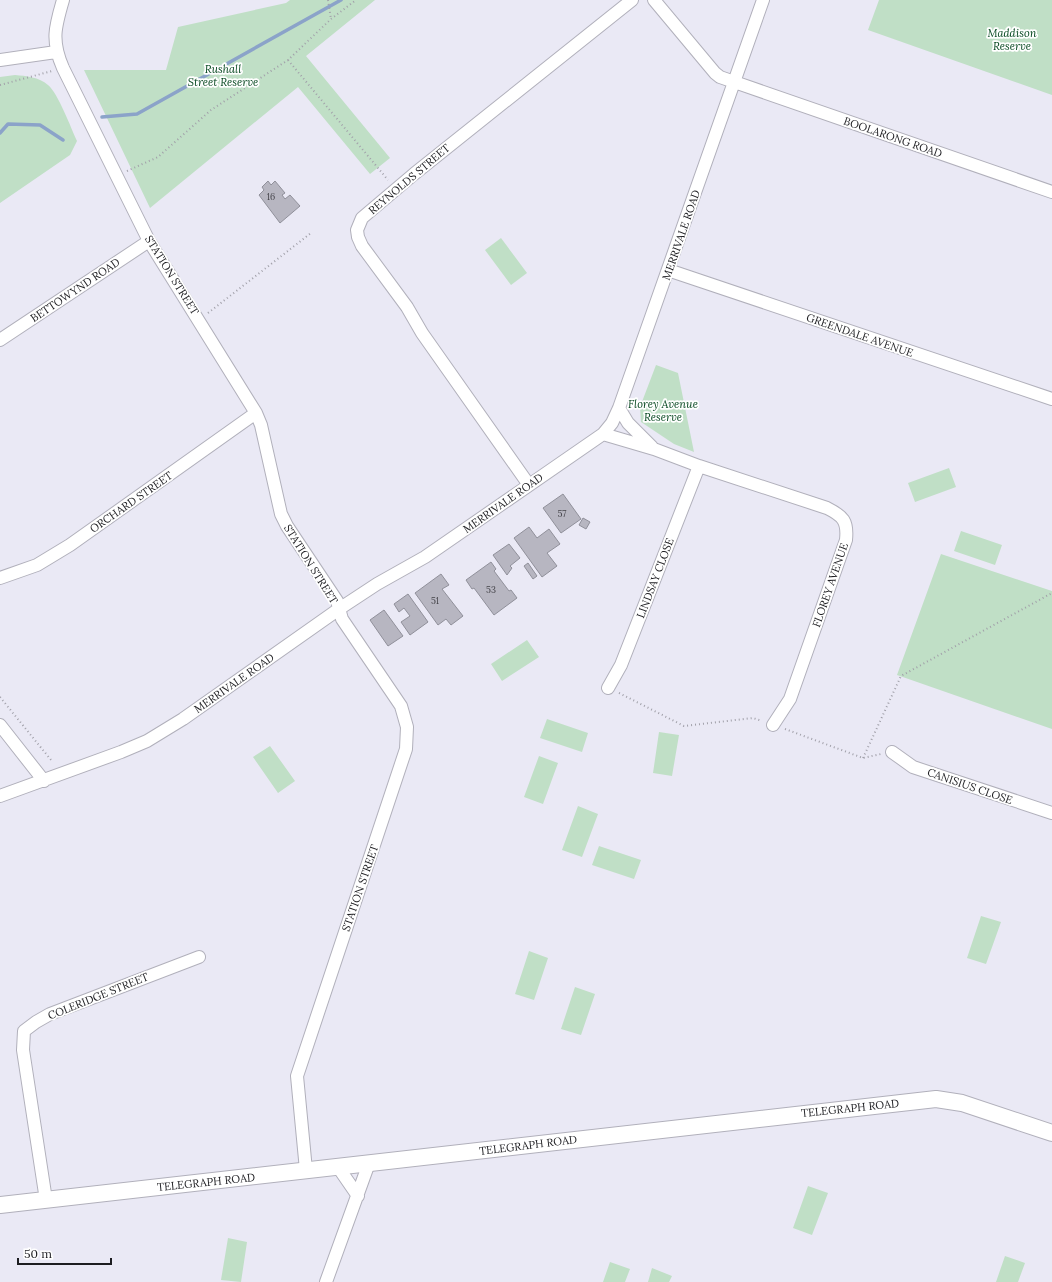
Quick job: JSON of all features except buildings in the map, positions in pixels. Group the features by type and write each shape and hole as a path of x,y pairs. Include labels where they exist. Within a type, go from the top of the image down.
{"main road":[{"name":"TELEGRAPH ROAD","path":"0,1205 936,1099 962,1103 1052,1134"}],"street":[{"name":"STATION STREET","path":"63,0 56,28 56,52 63,68 149,241 256,413 261,425 281,514 287,526 336,600 342,619 401,706 406,721 408,738 404,757 297,1076 306,1170"},
{"name":"REYNOLDS STREET","path":"529,485 422,333 416,321 362,246 358,237 358,230 362,218 396,189 632,0"},
{"name":"BOOLARONG ROAD","path":"654,0 715,73 734,82 1052,192"},
{"name":"MERRIVALE ROAD","path":"0,796 120,752 147,740 184,719 339,609 377,584 425,557 603,434 612,423 619,408 763,0"},
{"path":"0,60 56,52"},
{"name":"BETTOWYND ROAD","path":"0,340 149,241"},
{"name":"GREENDALE AVENUE","path":"668,270 1052,399"},
{"name":"FLOREY AVENUE","path":"619,408 628,423 654,449"},
{"name":"ORCHARD STREET","path":"0,578 37,565 70,545 256,413"},
{"name":"FLOREY AVENUE","path":"603,434 654,449 699,466 827,508 840,515 846,524 846,540 792,691 773,725"},
{"name":"LINDSAY CLOSE","path":"608,688 621,666 699,466"},
{"path":"0,725 44,781"},
{"name":"CANISIUS CLOSE","path":"892,752 913,767 1052,813"},
{"name":"COLERIDGE STREET","path":"46,1200 22,1050 24,1031 50,1014 199,957"},
{"path":"326,1282 369,1163"},
{"path":"338,1167 358,1196"}],"path":[{"path":"328,0 331,19"},
{"path":"116,176 158,157 211,110 288,60 331,19 356,0"},
{"path":"288,60 396,189"},
{"path":"0,85 63,68"},
{"path":"199,320 311,232"},
{"path":"864,758 901,676 1052,593"},
{"path":"608,688 684,726 753,718 864,758 892,752"},
{"path":"0,697 50,760"}],"green space":[{"name":"Rushall Street Reserve","path":"290,0 375,0 306,56 390,158 370,174 298,87 150,208 84,70 166,70 178,27 286,3"},
{"name":"Maddison Reserve","path":"879,0 1052,0 1052,95 868,30"},
{"path":"15,75 28,76 37,79 44,82 52,89 77,141 70,155 0,203 0,77"},
{"path":"501,238 527,273 511,285 485,250"},
{"name":"Florey Avenue Reserve","path":"656,365 678,373 694,452 674,444 641,422 640,407"},
{"path":"949,468 956,487 915,502 908,483"},
{"path":"961,531 1002,545 995,565 954,551"},
{"path":"941,554 1052,591 1052,729 897,675"},
{"path":"527,640 539,657 502,681 491,664"},
{"path":"547,719 588,733 582,752 540,738"},
{"path":"659,732 679,735 672,776 653,773"},
{"path":"270,746 295,781 278,793 253,757"},
{"path":"539,756 558,763 543,804 524,797"},
{"path":"578,806 598,814 582,857 562,850"},
{"path":"599,846 641,860 634,879 592,865"},
{"path":"981,916 1001,922 986,964 967,958"},
{"path":"529,951 548,958 534,1000 515,994"},
{"path":"575,987 595,994 581,1035 561,1029"},
{"path":"808,1186 828,1193 812,1235 793,1228"},
{"path":"228,1238 247,1242 241,1282 221,1280"},
{"path":"1005,1256 1025,1263 1018,1282 996,1282"},
{"path":"610,1262 630,1269 625,1282 603,1282"},
{"path":"652,1268 672,1276 669,1282 648,1282"}],"waterway":[{"path":"102,117 137,114 341,0"},
{"path":"0,133 8,124 40,125 63,140"}]}
